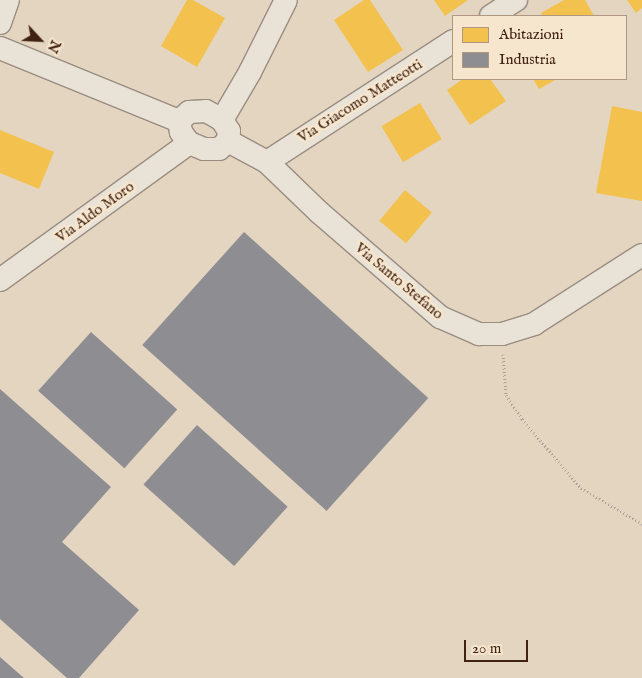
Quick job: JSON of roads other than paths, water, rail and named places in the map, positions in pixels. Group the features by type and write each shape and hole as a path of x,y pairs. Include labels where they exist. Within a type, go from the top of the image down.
{"street":[{"path":"0,23 8,0"},
{"path":"179,121 181,132 189,143 204,150 219,149 250,72 286,0"},
{"path":"493,15 516,0"},
{"name":"Via Giacomo Matteotti","path":"267,162 452,42"},
{"path":"0,48 179,121"},
{"path":"179,121 189,112 206,111 225,131"},
{"name":"Via Santo Stefano","path":"225,131 267,162 320,213 440,317 479,334 502,334 534,324 642,255"},
{"name":"Via Aldo Moro","path":"0,280 189,143"}]}
